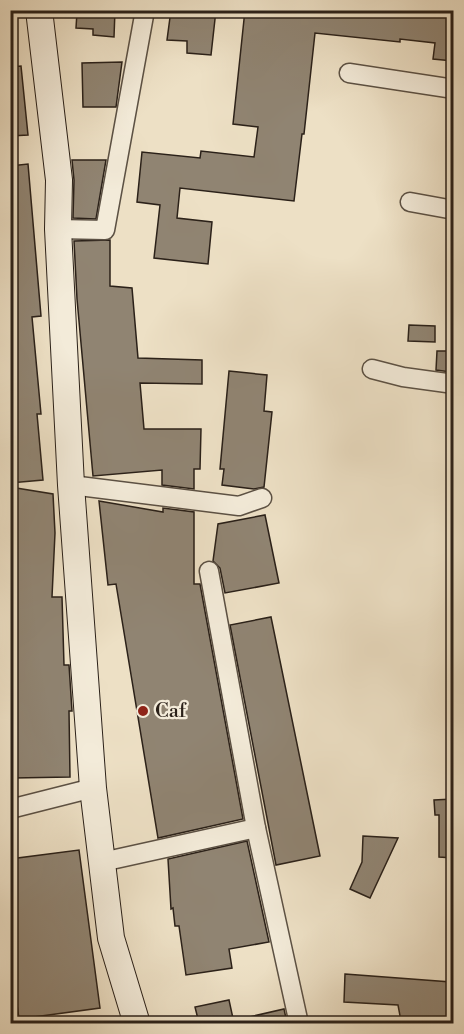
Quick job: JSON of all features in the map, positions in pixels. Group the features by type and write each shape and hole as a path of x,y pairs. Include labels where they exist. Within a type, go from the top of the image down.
{"main road":[{"path":"39,10 59,180 58,229 70,485 93,788 111,938 137,1023"}],"street":[{"path":"58,229 105,230 145,10"},
{"path":"349,73 453,89"},
{"path":"410,202 453,210"},
{"path":"372,369 403,377 453,384"},
{"path":"70,485 239,506 262,498"},
{"path":"209,571 256,828 299,1023"},
{"path":"10,809 93,788"},
{"path":"102,862 256,828"}],"building":[{"path":"92,10 115,10 114,37 93,35 93,29 76,28 77,12 92,13"},
{"path":"171,10 216,10 211,55 187,53 187,41 167,40"},
{"path":"245,10 453,10 453,61 433,59 435,43 400,39 400,42 315,33 294,201 180,188 177,218 212,222 208,264 154,258 160,205 137,202 142,152 200,158 201,151 254,157 258,127 233,124"},
{"path":"122,62 116,107 83,107 82,63"},
{"path":"21,66 28,135 10,136 10,67"},
{"path":"72,160 106,160 96,219 73,218"},
{"path":"28,164 41,316 32,317 41,414 37,414 43,480 10,483 10,166"},
{"path":"110,240 110,286 132,288 138,358 202,360 202,384 140,383 144,429 201,429 200,469 194,469 194,489 162,485 162,470 93,476 74,241"},
{"path":"409,325 435,326 435,342 408,341"},
{"path":"437,351 451,351 451,372 436,370"},
{"path":"229,371 267,375 264,411 272,412 264,487 254,489 222,485 224,469 220,469"},
{"path":"10,487 53,494 55,533 52,597 62,597 64,665 69,665 72,711 69,711 70,777 13,778 13,711 10,711 10,665 12,665"},
{"path":"99,501 163,512 163,508 194,512 194,584 200,584 243,819 158,838 116,584 108,585"},
{"path":"265,515 279,583 225,593 220,568 213,561 218,524"},
{"path":"271,617 320,856 276,865 230,625"},
{"path":"453,799 453,858 439,857 439,815 435,815 434,800"},
{"path":"363,836 398,838 370,898 350,889 362,862"},
{"path":"247,841 269,942 229,949 232,968 186,975 179,926 175,926 173,908 171,909 168,859"},
{"path":"79,850 100,1008 19,1019 10,953 10,859"},
{"path":"345,974 451,982 453,1023 432,1023 431,1017 401,1021 398,1005 344,1002"},
{"path":"229,1000 234,1023 199,1023 195,1007"},
{"path":"284,1009 287,1023 250,1023 249,1017"}],"place":[{"name":"Caf","path":"143,711"}]}
